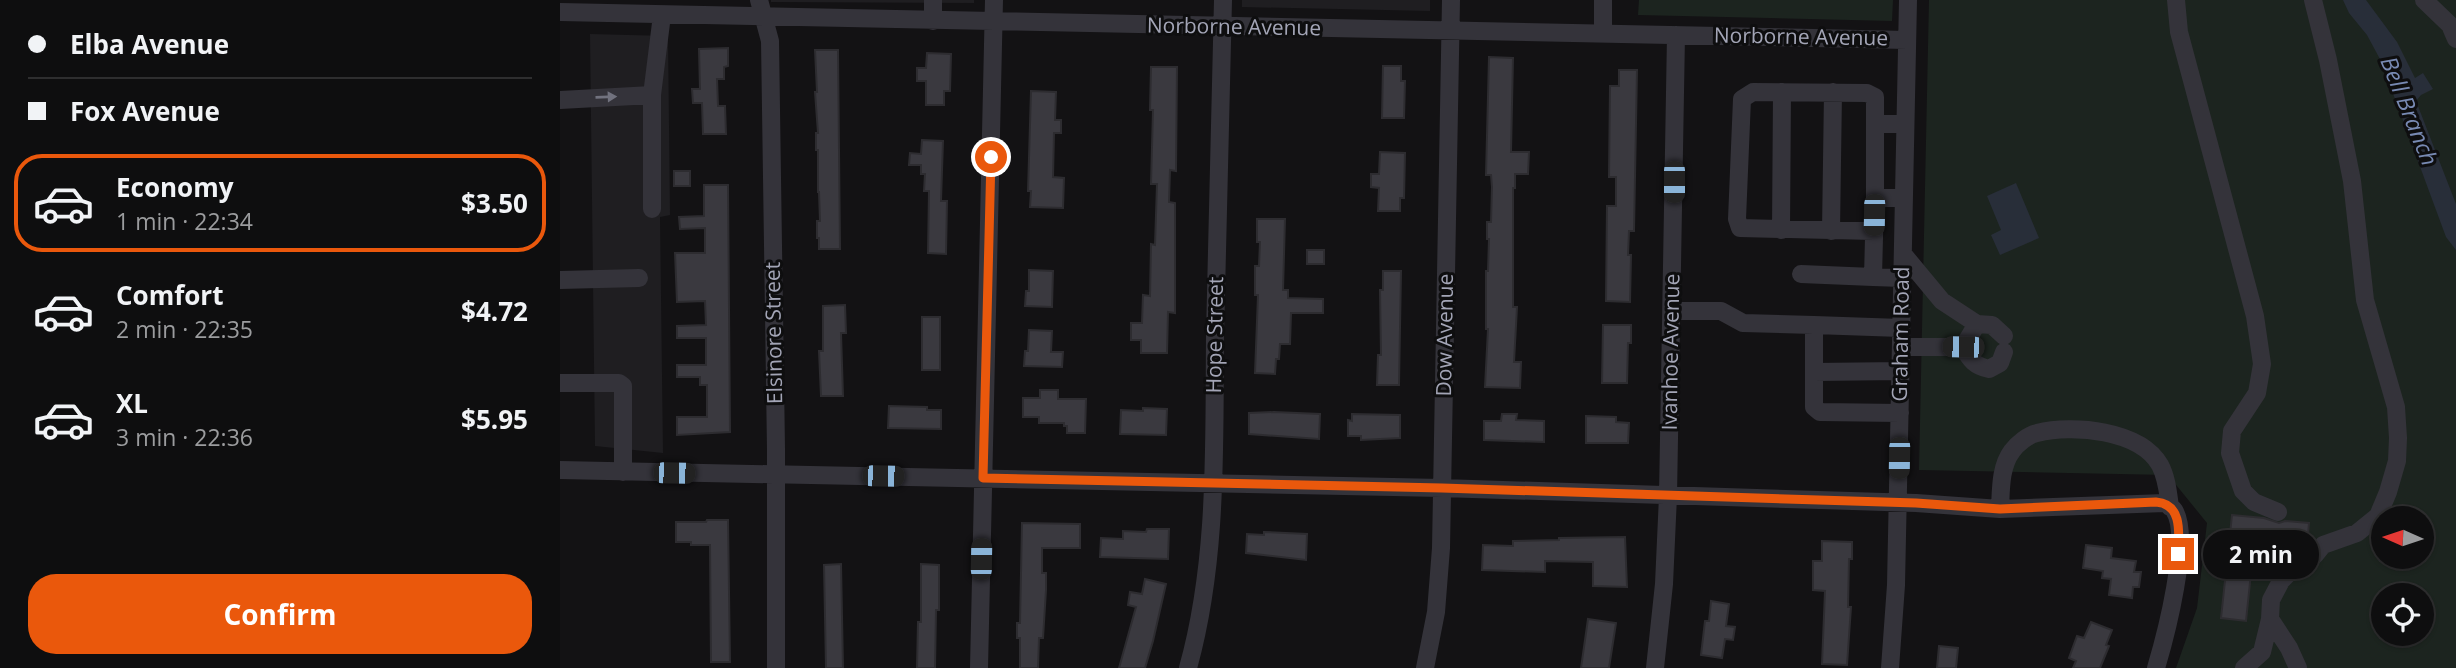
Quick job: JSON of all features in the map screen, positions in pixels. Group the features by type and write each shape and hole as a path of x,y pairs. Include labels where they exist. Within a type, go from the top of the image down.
{"street":[{"path":"933,0 933,21"},
{"path":"979,668 994,0"},
{"name":"Hope Street","path":"1188,668 1200,621 1208,567 1213,484 1223,0"},
{"name":"Dow Avenue","path":"1426,668 1439,581 1451,0"},
{"path":"1603,0 1603,34"},
{"name":"Graham Road","path":"1889,668 1896,585 1908,0"},
{"path":"2176,0 2179,32 2255,316 2262,364 2257,393 2232,431 2230,453 2243,491 2254,502 2278,512"},
{"path":"2244,668 2262,652 2270,619 2271,600 2280,581 2315,555 2323,545 2357,533 2378,516 2397,461 2396,407 2365,300 2352,181 2313,0"},
{"path":"2424,0 2450,25 2456,39"},
{"name":"Norborne Avenue","path":"560,12 612,6 662,15 761,9 933,21 1907,40"},
{"name":"Elsinore Street","path":"761,9 770,41 776,668"},
{"path":"652,209 652,95 662,15"},
{"name":"Ivanhoe Avenue","path":"1655,668 1664,584 1668,496 1676,35"},
{"path":"1873,277 1875,198 1875,97 1867,93 1753,92 1742,99 1737,219 1740,228 1874,231"},
{"path":"1781,230 1782,92"},
{"path":"1831,231 1833,92"},
{"path":"560,100 652,95"},
{"path":"1875,124 1905,124"},
{"path":"1875,198 1904,198"},
{"path":"1903,254 1942,301 1977,324 1992,325 2004,344 2000,363 1989,369 1977,367 1963,347"},
{"path":"1801,274 1902,278"},
{"path":"560,280 639,278"},
{"path":"1672,311 1721,311 1743,323 1901,328"},
{"path":"1963,347 1977,324"},
{"path":"1814,325 1814,407 1820,412 1900,413"},
{"path":"1901,346 1963,347"},
{"path":"1814,372 1900,371"},
{"path":"560,383 619,383 622,386 623,472"},
{"path":"2000,509 2003,470 2009,454 2019,443 2036,433 2084,430 2118,435 2143,447 2160,464 2179,527 2177,582 2156,668"},
{"path":"560,470 1442,488 1898,502 2000,509 2156,502 2165,503 2172,509"},
{"path":"2270,619 2289,648 2298,668"}],"shaded area":[{"path":"974,0 974,3 771,2"},
{"path":"1242,0 1430,0 1430,11 1242,7"},
{"path":"1639,0 1893,0 1892,21 1638,15"},
{"path":"1929,0 2456,0 2456,668 2176,668 2197,608 2207,523 2168,475 1919,470"},
{"path":"590,34 668,36 670,215 660,217 663,453 595,446"}],"water":[{"name":"Bell Branch","path":"2343,0 2366,0 2397,42 2415,78 2423,73 2433,89 2416,101 2456,204 2456,250 2446,237 2381,61"},
{"path":"2016,183 2039,238 2000,255 1991,235 2001,230 1987,196"}],"building":[{"path":"728,48 728,66 724,67 724,79 717,79 718,106 725,106 726,134 703,134 702,103 693,103 692,89 700,89 699,49"},
{"path":"815,50 838,50 840,249 819,249 817,238 817,221 820,221"},
{"path":"927,53 951,54 950,91 944,91 944,105 926,105 926,81 917,81 917,68 926,68"},
{"path":"1489,57 1513,58 1511,152 1529,152 1528,174 1515,174 1513,188 1513,307 1517,307 1514,362 1521,362 1520,388 1485,387 1488,329 1487,222 1491,222 1492,187 1491,175 1486,175"},
{"path":"1383,66 1401,66 1401,81 1405,81 1404,118 1382,118"},
{"path":"1151,67 1177,67 1176,171 1170,170 1169,202 1175,203 1175,313 1168,312 1167,353 1141,353 1141,340 1131,340 1131,323 1142,323 1143,295 1150,296 1151,244 1155,245 1157,184 1151,184"},
{"path":"1619,70 1637,70 1634,231 1629,231 1628,255 1631,255 1630,302 1606,301 1607,206 1616,206 1616,177 1609,177 1610,86 1619,86"},
{"path":"1031,91 1056,92 1055,120 1061,120 1061,133 1054,133 1053,177 1064,178 1063,208 1030,207 1031,191 1028,191"},
{"path":"922,140 943,141 941,201 947,201 946,254 928,253 929,191 924,191 925,174 921,174 921,165 909,165 910,153 921,154"},
{"path":"1380,152 1405,153 1404,198 1400,198 1400,211 1378,211 1379,188 1371,187 1371,174 1379,174"},
{"path":"674,171 690,171 690,186 674,186"},
{"path":"704,185 728,185 730,432 677,435 677,417 707,417 707,385 700,385 700,377 677,377 677,365 706,365 706,338 677,338 677,326 706,325 705,301 677,302 675,253 705,253 705,228 680,229 679,217 704,216"},
{"path":"1257,219 1285,219 1283,290 1288,290 1288,298 1323,299 1323,313 1291,313 1290,344 1280,344 1275,374 1255,373 1258,295 1255,295 1255,266 1259,266 1260,242 1257,242"},
{"path":"1307,250 1324,250 1324,264 1307,264"},
{"path":"1029,270 1053,271 1052,307 1025,306 1026,291 1029,291"},
{"path":"1383,271 1401,271 1399,385 1377,385 1378,355 1381,355 1380,290 1383,290"},
{"path":"845,305 846,333 841,333 843,396 821,396 819,351 823,351 823,306"},
{"path":"922,317 940,317 940,370 922,370"},
{"path":"1603,325 1631,325 1627,383 1602,383"},
{"path":"1029,330 1052,331 1051,352 1063,352 1062,367 1024,366"},
{"path":"1040,390 1058,390 1058,399 1086,399 1085,433 1067,433 1064,423 1039,423 1039,417 1023,417 1023,398 1040,398"},
{"path":"889,406 941,410 941,429 888,428"},
{"path":"1143,408 1167,409 1166,435 1120,434 1121,410 1143,411"},
{"path":"1249,413 1320,414 1319,439 1249,434"},
{"path":"1352,414 1400,415 1400,438 1361,440 1361,436 1348,436 1348,420 1352,421"},
{"path":"1502,414 1517,414 1516,420 1544,421 1544,442 1484,440 1484,421 1501,421"},
{"path":"1586,416 1616,417 1616,422 1629,423 1628,443 1586,443"},
{"path":"2232,515 2264,518 2279,523 2309,523 2307,547 2289,558 2253,554 2246,621 2221,618"},
{"path":"728,520 730,662 711,662 710,545 676,542 676,522"},
{"path":"1022,523 1080,524 1080,548 1042,548 1042,573 1046,573 1046,590 1038,668 1020,668 1017,623 1020,623"},
{"path":"1147,529 1169,529 1168,559 1100,557 1101,538 1123,539 1123,531 1146,532"},
{"path":"1264,532 1307,534 1306,560 1246,553 1247,534 1264,535"},
{"path":"1625,537 1627,587 1593,586 1593,562 1545,561 1545,572 1482,570 1483,545 1513,546 1513,541 1559,538"},
{"path":"1822,541 1852,542 1852,559 1849,559 1848,607 1851,607 1847,665 1822,664 1825,591 1813,590 1813,561 1822,561"},
{"path":"2086,545 2112,548 2111,558 2136,561 2134,572 2141,572 2139,587 2133,587 2132,598 2109,595 2111,579 2102,578 2103,571 2083,568"},
{"path":"841,564 843,668 826,668 824,565"},
{"path":"921,564 939,565 935,668 917,668 918,622 921,622"},
{"path":"1145,579 1166,584 1153,641 1145,668 1119,668 1136,607 1128,605 1130,592 1142,594"},
{"path":"1711,601 1729,604 1726,626 1735,627 1733,640 1725,639 1722,658 1701,655 1705,621 1709,621"},
{"path":"1588,619 1616,623 1609,668 1581,668"},
{"path":"2091,622 2112,630 2106,645 2109,646 2100,668 2073,668 2076,661 2069,658 2077,636 2084,638"},
{"path":"1939,646 1958,648 1956,668 1937,668"}],"route":[{"path":"991,157 983,478 1442,488 1916,503 2000,509 2156,502 2165,503 2174,510 2179,527 2178,554"}]}
